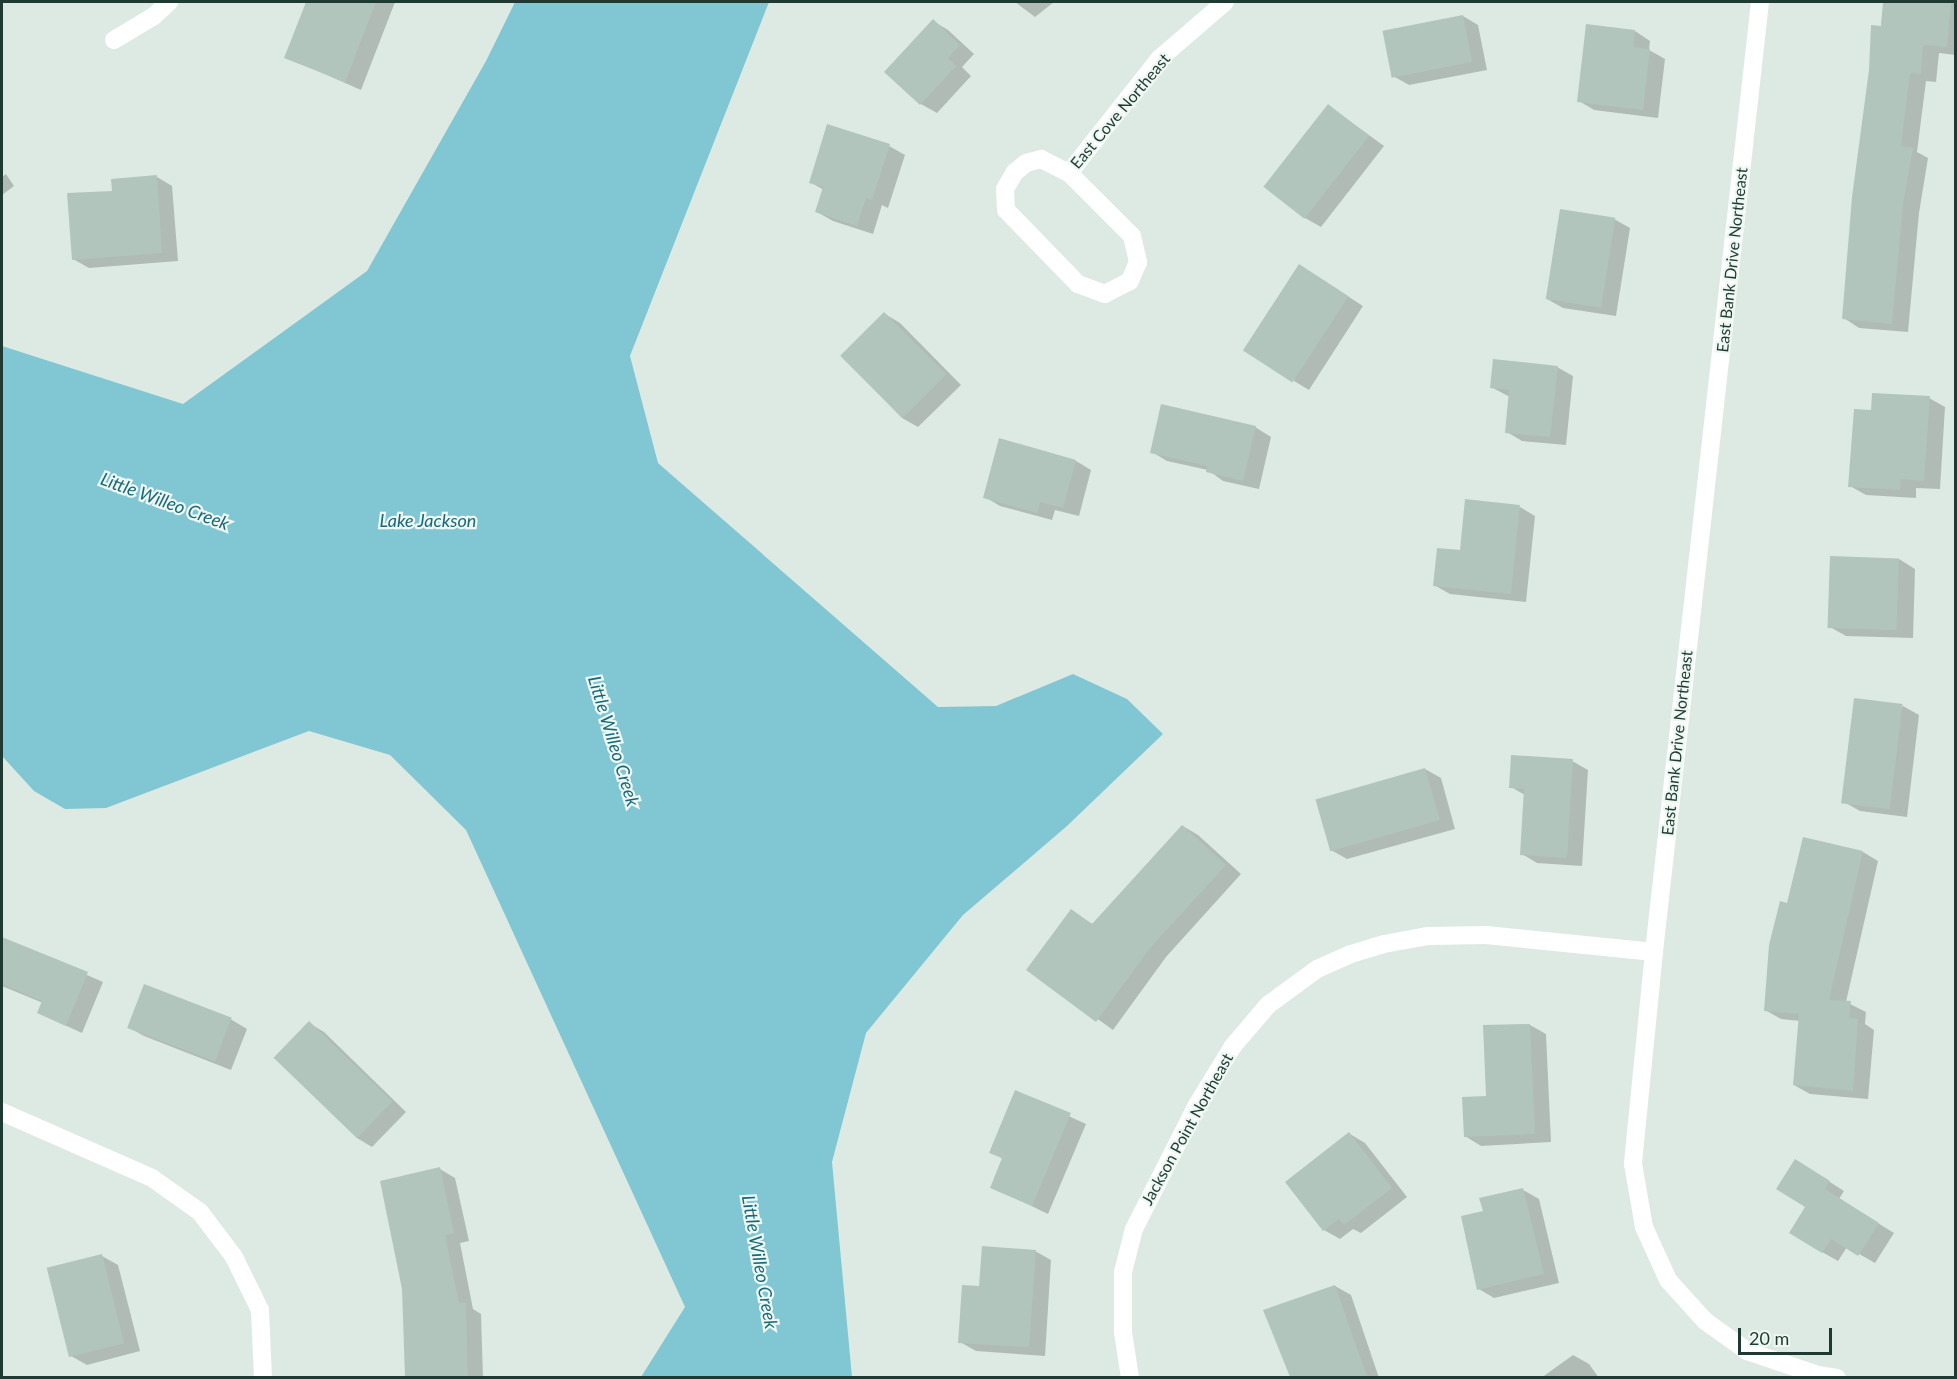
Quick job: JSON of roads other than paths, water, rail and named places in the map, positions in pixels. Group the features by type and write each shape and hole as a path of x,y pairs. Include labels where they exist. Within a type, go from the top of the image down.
{"street":[{"path":"114,40 154,16 169,2"},
{"name":"East Cove Northeast","path":"1068,173 1159,60 1225,2"},
{"name":"East Bank Drive Northeast","path":"1760,2 1654,952 1633,1164 1644,1227 1668,1280 1705,1321 1747,1351 1818,1375 1837,1377"},
{"name":"East Cove Northeast","path":"1041,159 1068,173 1132,236 1138,262 1130,281 1105,294 1078,284 1006,210 1005,189 1015,172 1026,163 1041,159"},
{"name":"Jackson Point Northeast","path":"1130,1377 1123,1332 1123,1272 1134,1229 1203,1095 1233,1046 1268,1005 1317,969 1351,954 1384,944 1428,936 1486,935 1654,952"},
{"path":"2,1112 152,1178 200,1212 234,1257 260,1310 263,1377"}],"water":[{"name":"Lake Jackson","path":"515,2 769,2 630,356 658,463 938,707 996,706 1073,674 1127,699 1163,734 1067,826 963,915 866,1033 832,1162 852,1377 641,1377 685,1307 466,830 390,755 309,731 106,808 65,809 34,791 2,756 2,346 183,404 367,271 486,61"}],"water label":[{"name":"Little Willeo Creek","path":"165,501"},
{"name":"Little Willeo Creek","path":"614,741"},
{"name":"Little Willeo Creek","path":"760,1262"}]}
